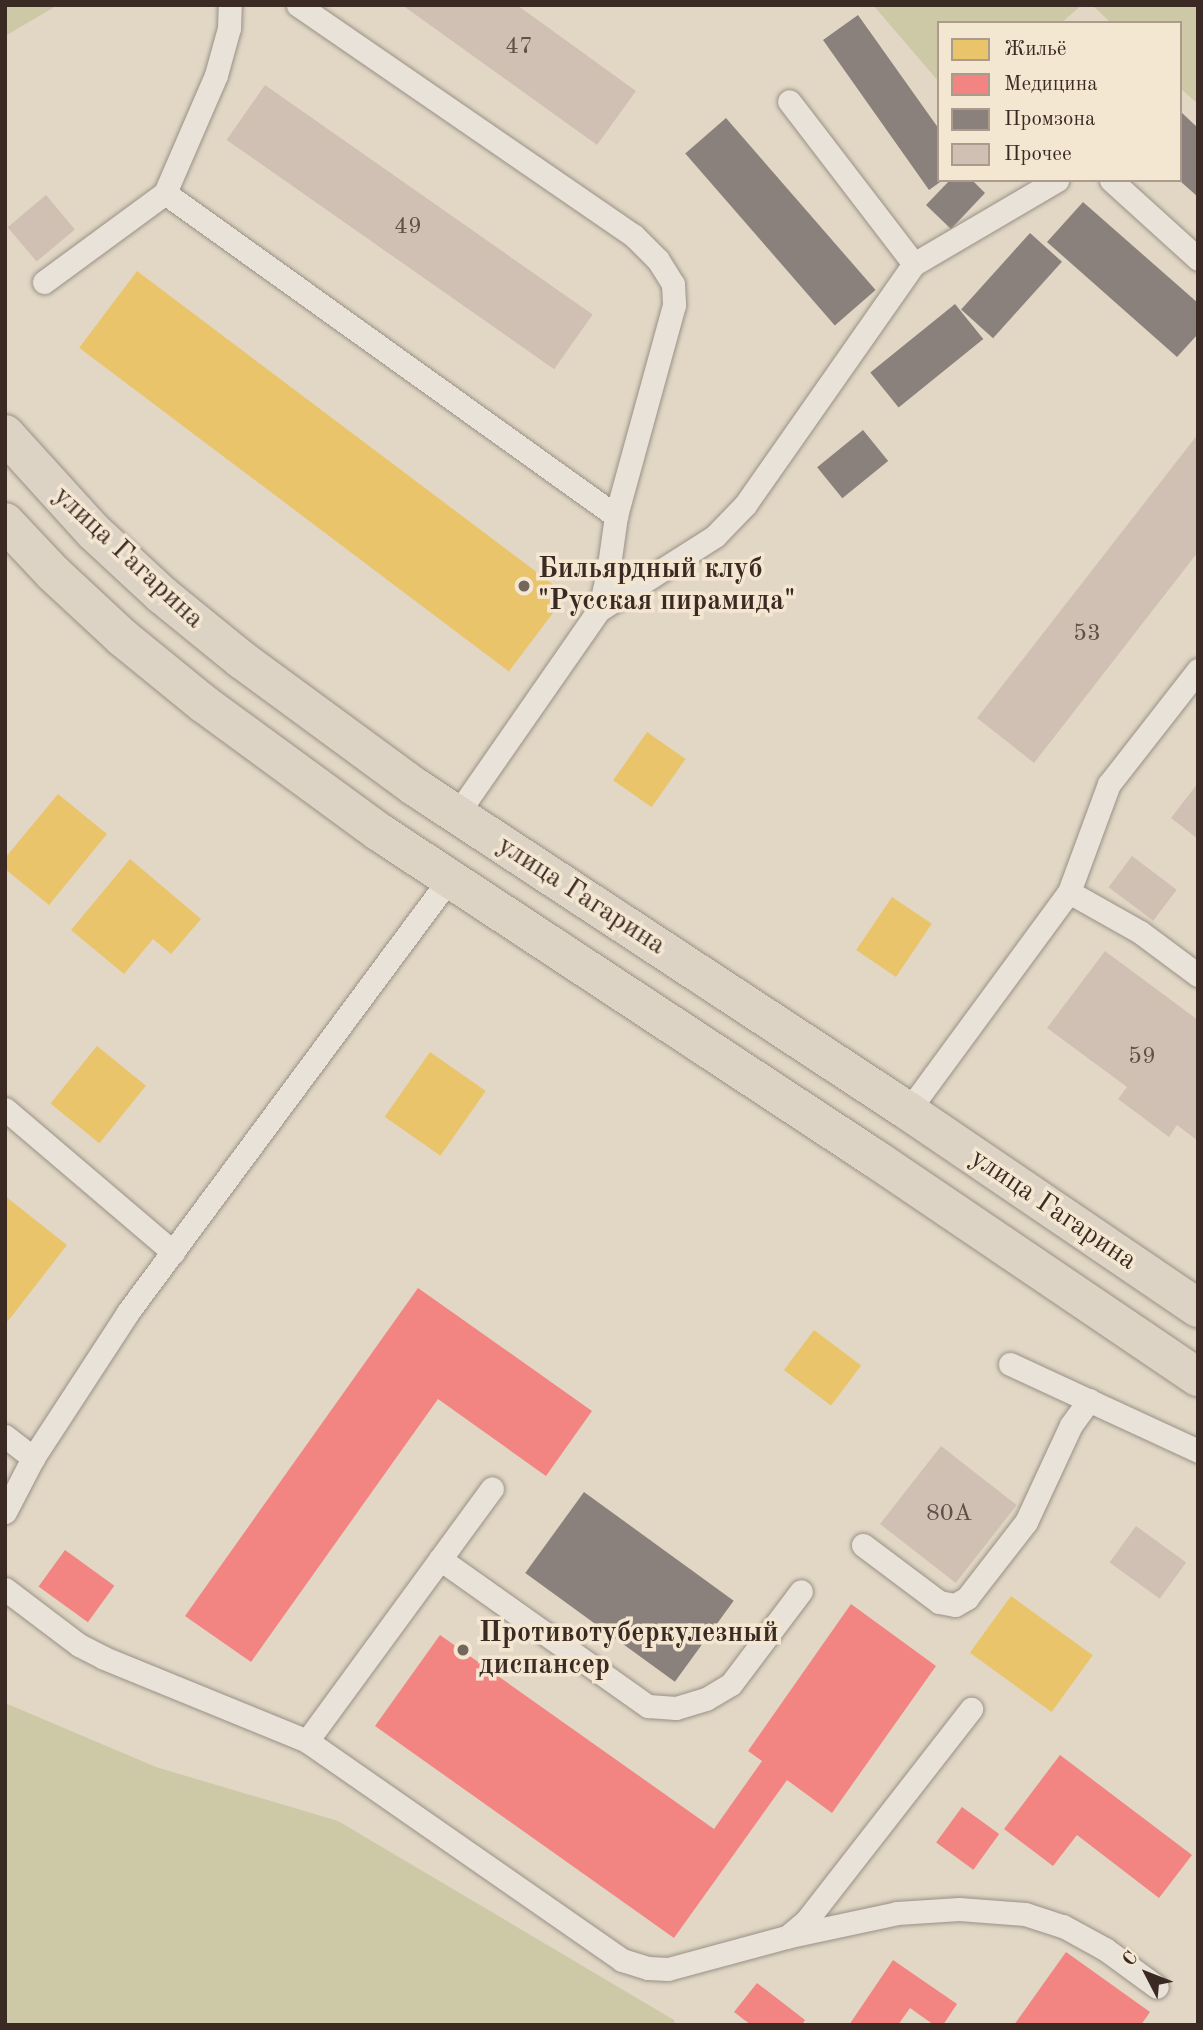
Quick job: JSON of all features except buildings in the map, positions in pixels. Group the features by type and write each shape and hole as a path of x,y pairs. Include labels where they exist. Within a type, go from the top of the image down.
{"main road":[{"name":"улица Гагарина","path":"5,434 94,532 162,595 242,660 470,822 908,1111 1198,1308"},
{"name":"улица Гагарина","path":"5,522 53,573 113,629 204,704 379,832 874,1158 1198,1377"},
{"path":"450,878 470,822"},
{"path":"874,1158 908,1111"}],"lane":[{"path":"44,282 165,193 216,75 229,28 230,5"},
{"path":"298,5 634,235 663,268 673,284 674,305 616,516 599,610 470,822"},
{"path":"789,101 915,264"},
{"path":"599,610 715,536 746,505 915,264 1054,182"},
{"path":"1113,182 1198,258"},
{"path":"165,193 616,516"},
{"path":"908,1111 1069,892 1109,784 1198,670"},
{"path":"5,1512 33,1458 92,1363 450,878"},
{"path":"1069,892 1140,932 1198,975"},
{"path":"5,1109 173,1252"},
{"path":"1010,1364 1198,1451"},
{"path":"863,1545 939,1602 955,1605 967,1598 1026,1522 1071,1425 1089,1400"},
{"path":"5,1436 33,1458"},
{"path":"307,1741 492,1488"},
{"path":"440,1559 648,1706 676,1708 706,1699 731,1684 801,1591"},
{"path":"5,1589 79,1645 104,1658 307,1741 622,1960 648,1968 668,1969 787,1937 897,1913 959,1909 1025,1914 1063,1926 1105,1949 1157,1987"},
{"path":"787,1937 806,1921 971,1709"}],"shaded area":[{"path":"5,5 58,5 5,36"},
{"path":"873,5 1082,5 1063,21 937,21 937,80"},
{"path":"1092,5 1198,5 1198,104 1182,90 1182,21 1109,21"},
{"path":"5,1703 156,1767 338,1821 674,2020 675,2025 5,2025"}],"place":[{"name":"Бильярдный клуб \"Русская пирамида\"","path":"524,586"},
{"name":"Противотуберкулезный диспансер","path":"463,1650"}]}
